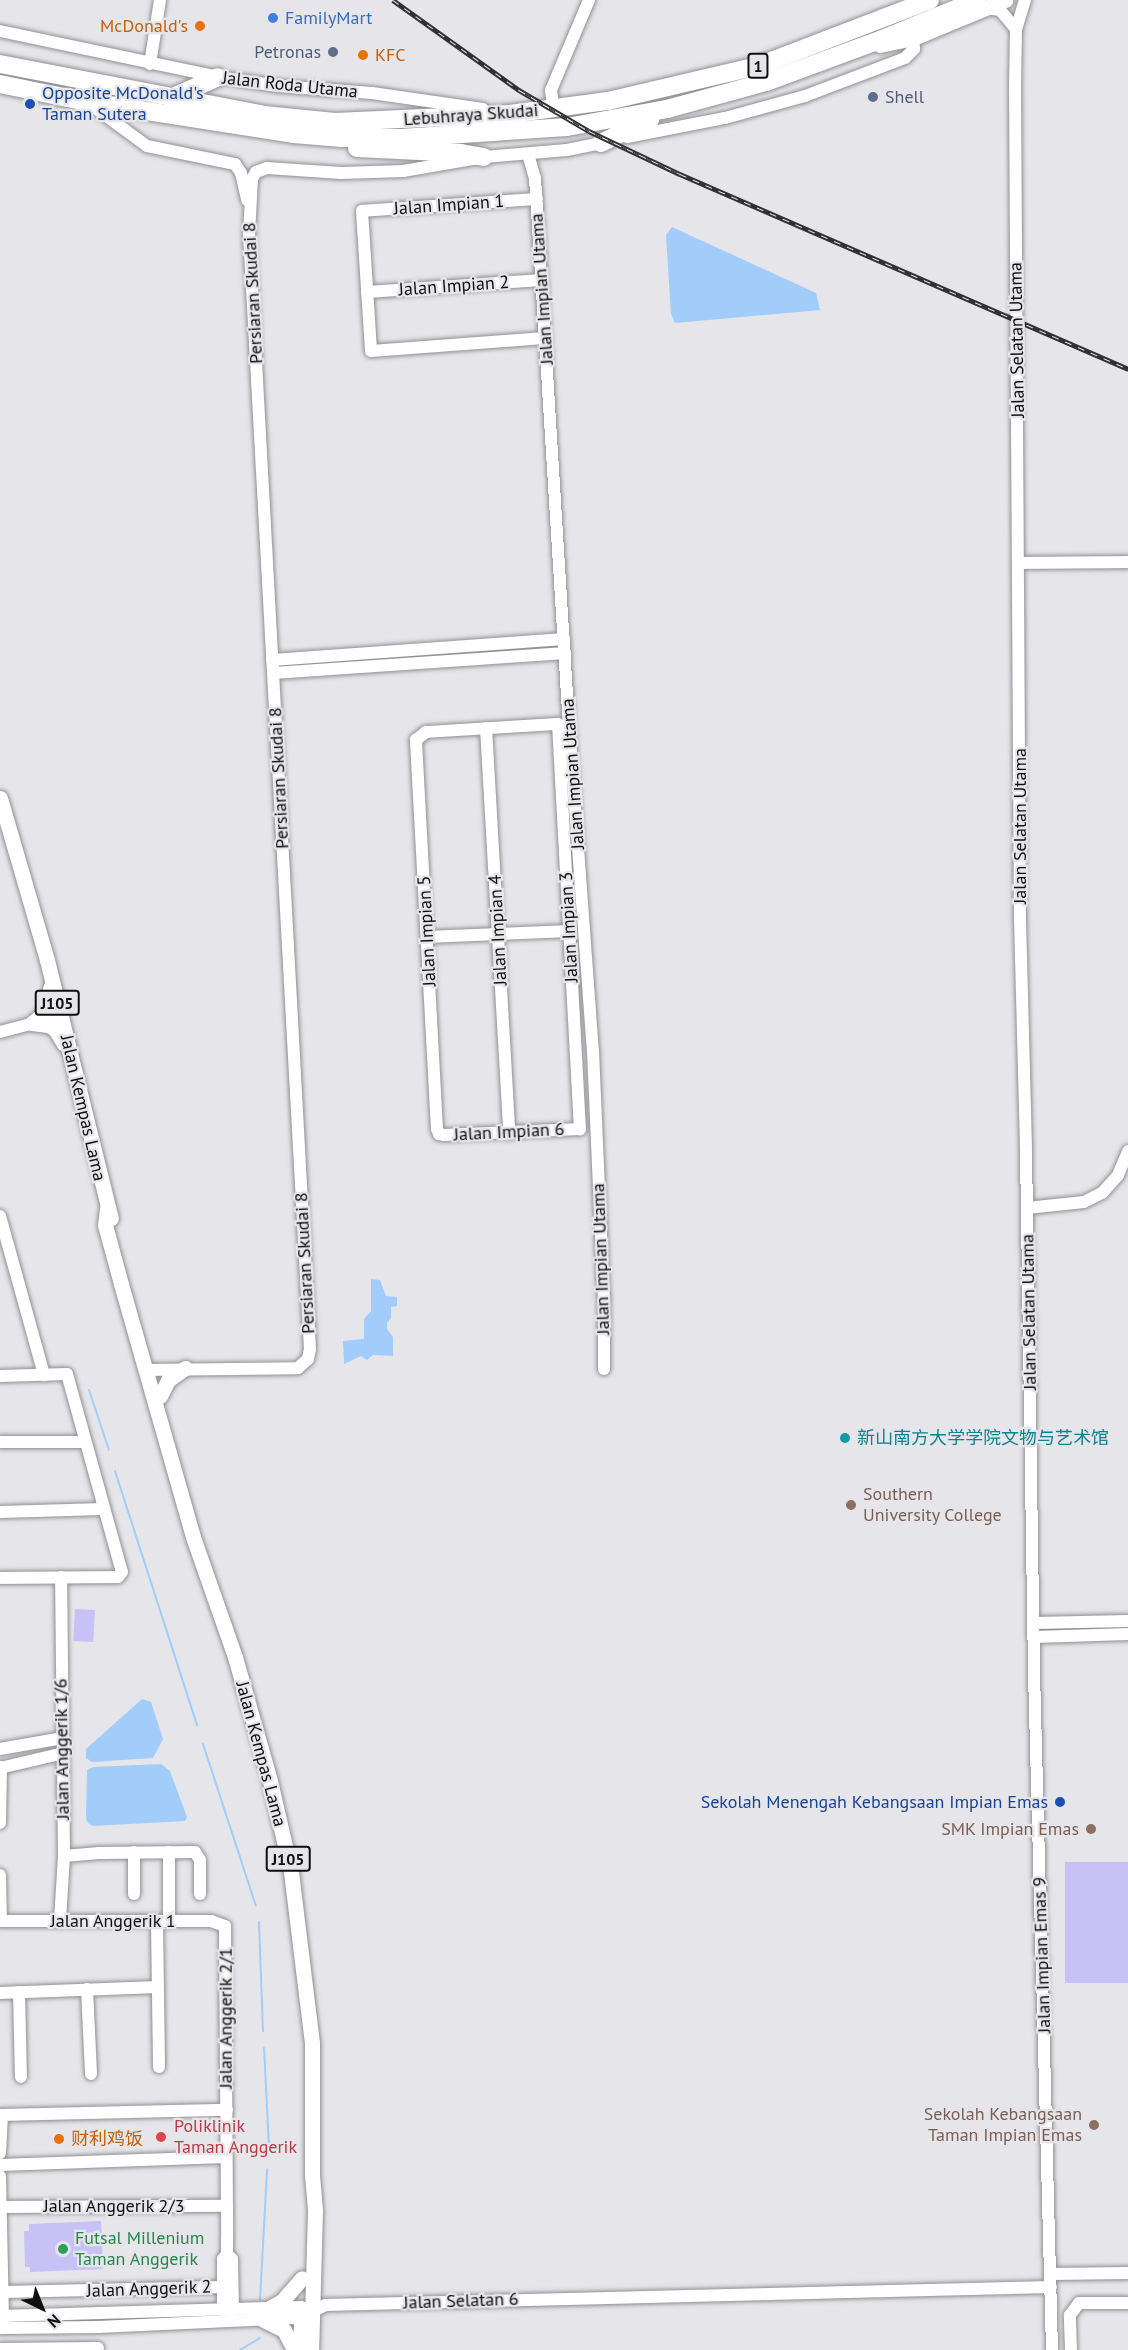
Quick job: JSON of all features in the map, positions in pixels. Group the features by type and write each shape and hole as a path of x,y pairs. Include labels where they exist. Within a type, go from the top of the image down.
{"highway":[{"name":"Lebuhraya Skudai","path":"0,64 264,115 335,122 510,114 554,110 683,86 761,65 930,0"},
{"name":"Lebuhraya Skudai","path":"0,84 84,101 294,134 342,138 401,138 567,128 667,109 766,82 981,4"},
{"path":"171,98 218,77"},
{"path":"601,143 667,109"},
{"path":"294,134 341,147 461,153 484,158"}],"main road":[{"name":"Lebuhraya Skudai","path":"860,48 913,38 981,4 1005,0"},
{"path":"0,91 35,91"},
{"name":"Jalan Kempas Lama","path":"0,798 61,1016 107,1209 105,1226 149,1369 200,1553 235,1657 272,1790 291,1872 312,2043 312,2175 315,2211 300,2350"},
{"path":"32,1023 43,1014 49,1003 47,960"},
{"path":"32,1023 48,1025 60,1035 78,1089"},
{"path":"160,1395 168,1380 185,1368"},
{"name":"Jalan Kempas Lama","path":"149,1369 160,1395 190,1503 200,1553"},
{"name":"Jalan Kempas Lama","path":"311,2350 304,2312 302,2278 306,2212 312,2175"},
{"path":"294,2350 284,2330 265,2313 282,2301 302,2278"}],"street":[{"path":"150,64 160,0"},
{"path":"554,110 551,90 589,0"},
{"name":"Jalan Selatan Utama","path":"1025,0 1016,29 1020,919 1028,1208 1034,1637"},
{"path":"981,4 1000,10 1016,29"},
{"name":"Jalan Roda Utama","path":"0,32 218,77 278,86 372,93 510,114"},
{"path":"249,207 252,179 261,169 274,167 341,173 403,171 601,143 725,118 805,96 905,58 914,49 913,38"},
{"path":"84,101 147,146 235,164 241,173 249,207"},
{"path":"535,178 548,152"},
{"name":"Jalan Impian Utama","path":"528,154 535,178 537,199 564,639 593,1051 604,1298 604,1369"},
{"name":"Jalan Impian 1","path":"367,292 362,211 537,199"},
{"name":"Persiaran Skudai 8","path":"185,1368 298,1368 308,1359 310,1349 249,207"},
{"name":"Jalan Impian 2","path":"367,292 542,280"},
{"path":"367,292 371,351 545,338"},
{"path":"1019,563 1128,562"},
{"path":"272,660 441,640 564,639"},
{"path":"441,640 443,661"},
{"path":"273,673 565,653"},
{"name":"Jalan Impian 3","path":"486,728 558,724 580,1129"},
{"name":"Jalan Impian 5","path":"439,1134 415,746 416,740 426,732 486,728"},
{"name":"Jalan Impian 4","path":"486,728 508,1133"},
{"path":"427,937 569,931"},
{"path":"0,1032 61,1016"},
{"name":"Jalan Impian 6","path":"439,1134 580,1129"},
{"path":"1028,1208 1084,1203 1102,1193 1118,1175 1128,1151"},
{"path":"0,1216 3,1238 44,1375"},
{"path":"149,1369 185,1368"},
{"path":"0,1376 67,1374 114,1542 121,1575 0,1578"},
{"path":"0,1442 85,1442"},
{"path":"0,1512 103,1509"},
{"name":"Jalan Anggerik 1/6","path":"60,1920 64,1856 61,1577"},
{"path":"1034,1623 1128,1621"},
{"path":"1034,1637 1128,1634"},
{"name":"Jalan Impian Emas 9","path":"1034,1637 1052,2350"},
{"path":"0,1749 63,1738"},
{"path":"0,1823 1,1768 64,1753"},
{"path":"134,1852 134,1894"},
{"path":"64,1856 134,1852 195,1852 200,1860 200,1894"},
{"path":"159,2067 158,1987 169,1852"},
{"path":"0,1875 1,1921"},
{"name":"Jalan Anggerik 1","path":"1,1921 211,1921 225,1926"},
{"name":"Jalan Anggerik 2/1","path":"225,1926 227,2254 223,2259 223,2287 228,2310"},
{"path":"0,1993 158,1987"},
{"path":"87,1989 91,2074"},
{"path":"19,1992 21,2077"},
{"path":"0,2152 1,2115 227,2110"},
{"path":"0,2165 226,2157"},
{"path":"0,2176 3,2292 1,2322 265,2313"},
{"name":"Jalan Anggerik 2/3","path":"1,2210 227,2206"},
{"name":"Jalan Anggerik 2/1","path":"227,2254 232,2259 228,2310"},
{"name":"Jalan Selatan 6","path":"265,2313 304,2312 325,2305 613,2297 1051,2280 1128,2273"},
{"name":"Jalan Anggerik 2","path":"3,2292 223,2287"},
{"path":"1071,2350 1070,2315 1079,2303 1128,2303"},
{"path":"98,2320 228,2310 265,2313"},
{"path":"0,2349 98,2349 98,2320"}],"shaded area":[{"path":"75,1609 95,1610 93,1642 73,1641"},
{"path":"1065,1862 1128,1862 1128,1983 1065,1983"},
{"name":"Futsal Millenium Taman Anggerik","path":"101,2221 103,2269 30,2272 30,2267 25,2267 24,2231 29,2231 29,2224"}],"water":[{"path":"672,227 816,293 820,310 675,323 671,314 666,235"},
{"path":"371,1279 380,1280 386,1296 397,1297 397,1306 391,1307 391,1318 387,1323 387,1329 393,1337 393,1356 373,1355 367,1360 361,1356 344,1364 343,1341 364,1339 364,1319 371,1311"},
{"path":"142,1699 151,1702 163,1739 153,1758 92,1762 86,1758 86,1749"},
{"path":"161,1764 170,1771 187,1817 185,1821 92,1826 88,1823 86,1819 87,1770 93,1767"}],"waterway":[{"path":"89,1390 109,1450"},
{"path":"115,1471 197,1725"},
{"path":"203,1744 256,1906"},
{"path":"259,1922 263,2031"},
{"path":"264,2048 269,2146"},
{"path":"260,2300 267,2169"},
{"path":"240,2350 260,2338"}],"railway":[{"path":"393,0 519,90 589,131 680,174 1128,369"}],"place":[{"name":"FamilyMart","path":"273,18"},
{"name":"McDonald's","path":"200,26"},
{"name":"Petronas","path":"333,52"},
{"name":"KFC","path":"363,55"},
{"name":"Shell","path":"873,97"},
{"name":"Opposite McDonald's Taman Sutera","path":"30,104"},
{"name":"新山南方大学学院文物与艺术馆","path":"845,1438"},
{"name":"Southern University College","path":"851,1505"},
{"name":"Sekolah Menengah Kebangsaan Impian Emas","path":"1060,1802"},
{"name":"SMK Impian Emas","path":"1091,1829"},
{"name":"Sekolah Kebangsaan Taman Impian Emas","path":"1094,2125"},
{"name":"Poliklinik Taman Anggerik","path":"161,2137"},
{"name":"财利鸡饭","path":"59,2139"},
{"name":"Futsal Millenium Taman Anggerik","path":"63,2249"}]}
